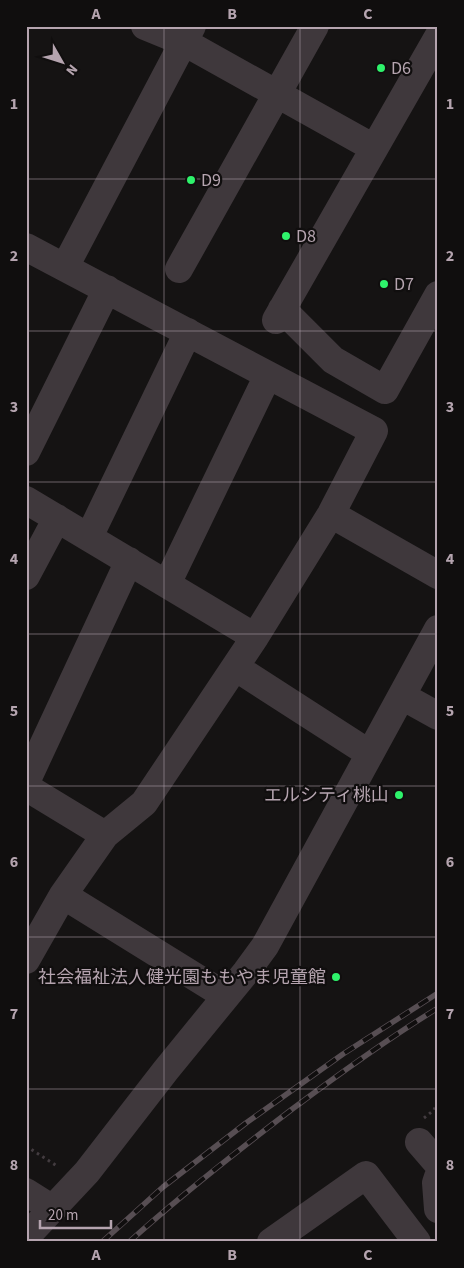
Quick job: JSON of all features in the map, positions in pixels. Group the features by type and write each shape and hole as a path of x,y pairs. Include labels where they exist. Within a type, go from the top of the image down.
{"street":[{"path":"145,26 188,34 277,94 374,148"},
{"path":"179,269 315,26"},
{"path":"65,267 188,34"},
{"path":"438,37 279,315 333,360 385,390 438,295"},
{"path":"26,247 374,431 331,514 255,637 144,802 105,835 63,895 26,960"},
{"path":"26,452 106,289"},
{"path":"89,537 188,332"},
{"path":"167,584 268,375"},
{"path":"26,500 255,637"},
{"path":"331,514 438,575"},
{"path":"26,576 56,518"},
{"path":"26,782 129,561"},
{"path":"26,1237 87,1172 265,946 438,629"},
{"path":"235,667 370,754"},
{"path":"402,696 438,716"},
{"path":"26,787 105,835"},
{"path":"63,895 226,996"},
{"path":"419,1142 438,1164"},
{"path":"271,1242 366,1175 417,1242"},
{"path":"438,1177 436,1183 438,1210"},
{"path":"26,1192 53,1209"}],"path":[{"path":"434,1110 438,1099"},
{"path":"26,1146 61,1168"}],"railway":[{"path":"102,1242 163,1187 246,1123 343,1054 438,993"},
{"path":"129,1242 209,1174 291,1110 363,1057 438,1008"}],"place":[{"name":"D6","path":"381,68"},
{"name":"D9","path":"191,180"},
{"name":"D8","path":"286,236"},
{"name":"D7","path":"384,284"},
{"name":"エルシティ桃山","path":"399,795"},
{"name":"社会福祉法人健光園ももやま児童館","path":"336,977"}]}
